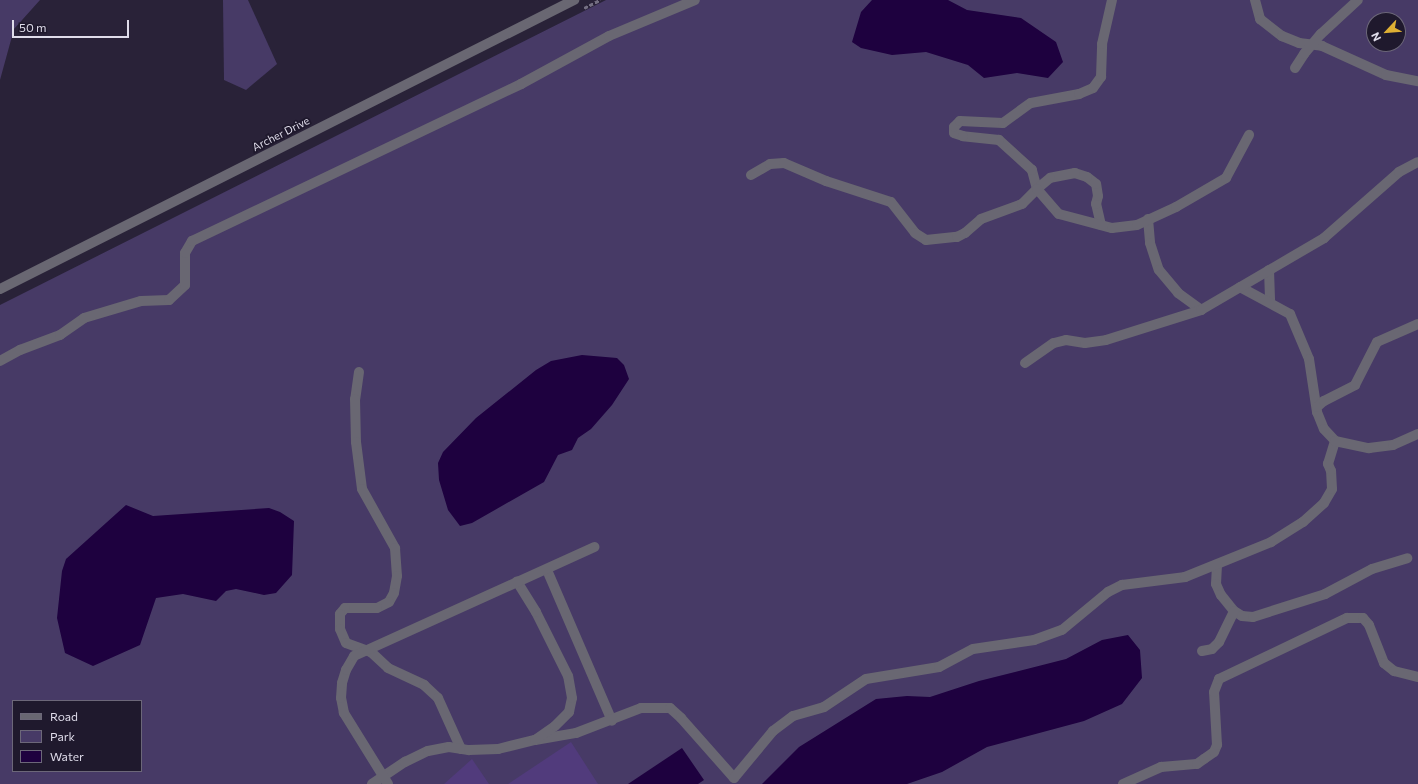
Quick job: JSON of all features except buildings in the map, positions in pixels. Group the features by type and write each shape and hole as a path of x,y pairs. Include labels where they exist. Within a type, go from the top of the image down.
{"street":[{"name":"Archer Drive","path":"0,289 574,0"},
{"path":"0,362 20,350 60,335 84,318 141,301 169,300 185,285 185,253 192,242 522,84 608,36 695,0"},
{"path":"1112,0 1102,44 1101,77 1093,88 1079,94 1031,103 1003,122 960,121 954,126 954,133 999,140 1032,170 1037,189 1059,214 1112,228 1137,225 1226,178 1249,135"},
{"path":"1255,0 1260,19 1282,36 1299,43 1322,46 1386,75 1418,82"},
{"path":"1295,68 1304,54 1321,34 1358,0"},
{"path":"1002,142 1003,122"},
{"path":"1025,363 1054,343 1066,340 1085,343 1106,340 1201,310 1324,238 1399,172 1418,162"},
{"path":"751,175 770,164 784,163 826,181 891,202 915,234 926,240 957,237 965,233 981,218 1022,204 1050,178 1075,173 1087,177 1096,184 1098,196 1096,204 1101,225"},
{"path":"1148,219 1150,243 1159,270 1178,293 1201,310"},
{"path":"1269,270 1270,302"},
{"path":"1240,287 1290,314 1309,359 1317,407 1324,429 1335,441 1369,448 1393,445 1418,434"},
{"path":"1317,407 1324,401 1355,385 1377,342 1418,324"},
{"path":"359,372 355,399 356,435 362,489 395,548 397,576 394,592 389,602 377,608 345,608 340,614 340,629 346,643 371,652 403,677 424,685 438,698 461,749"},
{"path":"372,784 385,780 428,751 449,747 461,749 498,749 534,740 576,733 612,721 641,708 670,708 681,718 732,781 773,731 793,716 824,707 866,679 939,667 973,649 1034,640 1062,630 1108,592 1122,585 1186,577 1271,542 1303,522 1324,503 1332,488 1331,471 1328,464 1335,441"},
{"path":"385,780 344,713 341,698 346,670 354,656 517,582 547,570 594,547"},
{"path":"1217,565 1216,584 1221,595 1234,611 1242,616 1253,617 1325,594 1372,569 1407,558"},
{"path":"547,570 612,721"},
{"path":"517,582 536,612 568,676 572,698 569,712 555,726 534,740"},
{"path":"1202,651 1212,649 1219,642 1234,611"},
{"path":"1123,784 1161,767 1197,764 1214,752 1217,745 1214,692 1219,679 1347,618 1363,618 1369,626 1384,663 1394,671 1418,677"}],"green space":[{"path":"0,0 40,0 14,29 0,80"},
{"path":"223,0 248,0 277,64 246,90 224,80"},
{"path":"606,0 1418,0 1418,784 0,784 0,305"}],"water":[{"path":"872,0 948,0 967,10 1021,18 1056,42 1063,62 1048,78 1017,73 984,78 968,65 926,52 892,55 861,48 852,42 861,12"},
{"path":"582,355 617,358 624,365 629,379 612,405 591,429 578,438 572,450 558,455 544,482 472,523 460,526 448,510 439,480 438,463 443,452 476,418 536,370 551,361"},
{"path":"126,505 153,516 269,508 280,512 294,521 292,575 276,593 264,595 236,589 226,591 216,601 183,594 156,598 140,645 93,666 65,653 57,618 62,571 66,559"},
{"path":"1128,635 1140,650 1142,678 1122,704 1084,721 987,747 942,772 907,784 762,784 799,747 876,699 907,696 930,697 979,681 1066,659 1102,640"},
{"path":"682,748 704,780 698,784 628,784"}]}
